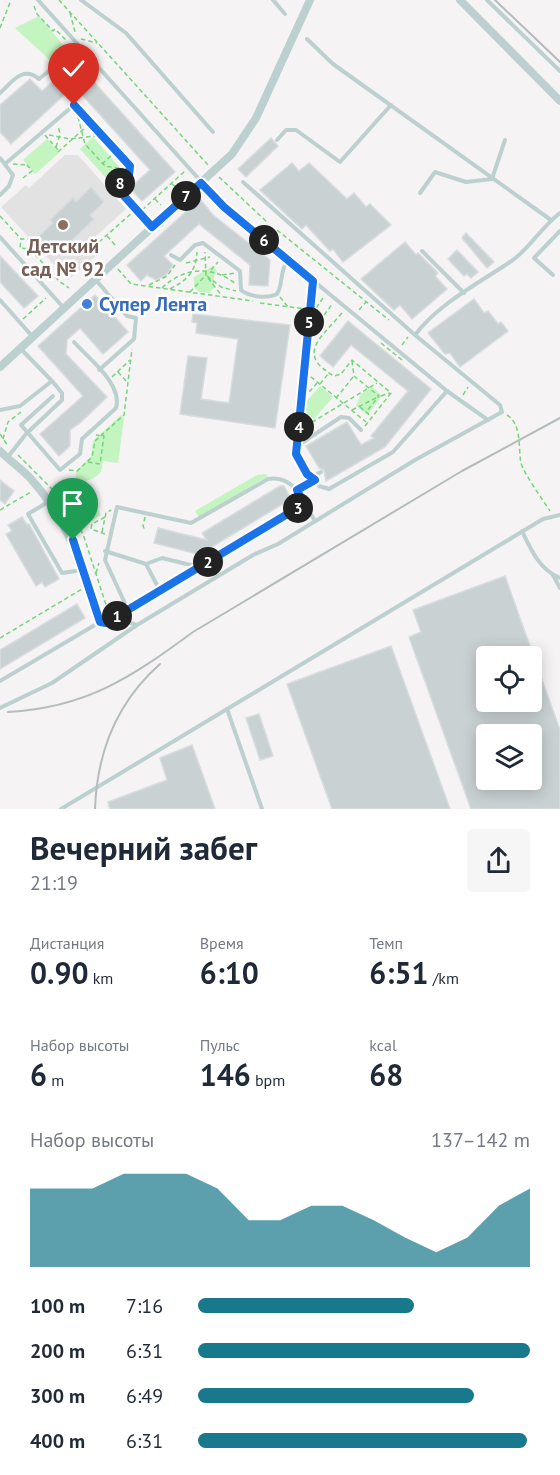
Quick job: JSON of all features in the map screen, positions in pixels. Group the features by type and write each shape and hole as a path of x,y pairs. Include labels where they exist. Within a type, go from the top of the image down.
{"street":[{"path":"0,367 19,347 232,154 245,137 310,0"},
{"path":"462,1 560,101"},
{"path":"0,452 38,488 73,540 100,622"}],"lane":[{"path":"39,0 224,207 447,391 488,420"},
{"path":"81,0 126,33 213,132"},
{"path":"273,0 285,14"},
{"path":"487,0 560,71"},
{"path":"307,39 333,63 551,220"},
{"path":"0,93 21,74 31,73 39,79 78,46"},
{"path":"6,164 74,105 117,151 131,170 116,187 152,227"},
{"path":"277,140 286,130 296,130 340,162 391,105"},
{"path":"492,179 505,140"},
{"path":"0,158 13,175 12,181 0,195"},
{"path":"420,193 435,172 466,182 492,179"},
{"path":"0,708 52,683 137,626 415,460 502,412 500,405 415,335 243,182"},
{"path":"415,335 421,327 464,293 511,262 560,213"},
{"path":"553,274 534,258 560,231"},
{"path":"0,237 63,307"},
{"path":"171,255 180,260 195,245 203,243 240,271 241,289 246,294 268,297 277,294 280,289 282,267 288,260"},
{"path":"422,250 464,293"},
{"path":"94,279 127,316 136,318 134,339 99,370"},
{"path":"0,300 32,336"},
{"path":"53,396 22,423 21,427 60,470 80,454 82,439 116,408 117,394 108,380 74,342"},
{"path":"7,458 26,434 62,400 62,393 19,347"},
{"path":"0,410 20,406 51,381"},
{"path":"361,430 349,418 341,417 303,440 300,454 323,489 329,489 393,453 447,391"},
{"path":"297,490 321,472"},
{"path":"128,610 105,560 115,510 120,507 191,523 268,479 276,478 290,482 315,521"},
{"path":"48,502 28,514 62,573 82,570"},
{"path":"0,681 100,622 106,623 115,618 304,504"},
{"path":"61,809 522,531 552,515 560,514"},
{"path":"522,531 536,558 552,574 560,588"},
{"path":"105,551 146,564 162,558 199,567"},
{"path":"146,564 160,591"},
{"path":"552,574 560,578"},
{"path":"115,618 137,626"},
{"path":"227,709 262,809"}],"path":[{"path":"0,28 11,0"},
{"path":"58,0 211,168"},
{"path":"70,12 78,39"},
{"path":"74,105 85,144 102,164 131,170"},
{"path":"56,120 59,137 56,147"},
{"path":"43,132 58,151 91,122"},
{"path":"43,132 72,139 94,136 100,132"},
{"path":"102,164 117,151"},
{"path":"6,164 27,165 32,171 23,178"},
{"path":"99,242 155,198 188,168"},
{"path":"217,176 268,223"},
{"path":"172,183 178,189"},
{"path":"155,198 161,205"},
{"path":"0,216 21,239 30,240 29,249"},
{"path":"277,230 392,322"},
{"path":"107,236 116,246"},
{"path":"21,239 20,248 29,249 55,277 69,288"},
{"path":"203,243 209,271"},
{"path":"169,289 188,278 193,271 196,260 195,245"},
{"path":"174,265 221,256"},
{"path":"189,292 221,256"},
{"path":"147,286 167,276 180,260"},
{"path":"31,271 41,262"},
{"path":"116,266 131,284 312,310 322,318 336,299"},
{"path":"162,288 174,278 193,271 222,274 240,271"},
{"path":"222,274 241,289"},
{"path":"206,275 227,290 241,289"},
{"path":"206,275 224,297"},
{"path":"44,286 55,277"},
{"path":"297,442 312,310 313,281"},
{"path":"312,310 328,292"},
{"path":"20,322 51,293"},
{"path":"277,294 288,307"},
{"path":"356,315 367,302"},
{"path":"346,307 313,349 313,359 329,373 338,376 352,360"},
{"path":"398,350 409,336"},
{"path":"108,380 131,359"},
{"path":"352,360 354,376 379,396"},
{"path":"352,360 391,393"},
{"path":"304,371 367,423"},
{"path":"117,372 128,383"},
{"path":"302,394 310,391 329,373"},
{"path":"336,398 354,376"},
{"path":"298,431 378,382"},
{"path":"459,400 468,390 467,384"},
{"path":"352,410 379,396 391,393"},
{"path":"361,430 391,393"},
{"path":"366,412 379,396"},
{"path":"360,406 372,417"},
{"path":"0,443 8,422 27,407"},
{"path":"502,412 511,417 518,433 523,469 552,515"},
{"path":"87,462 100,464 104,436 88,434"},
{"path":"0,510 38,488"},
{"path":"101,534 106,513 115,510"},
{"path":"145,530 142,526 146,513"},
{"path":"105,517 91,526 92,531 109,536"},
{"path":"92,562 98,564 105,560"},
{"path":"90,578 96,575 98,564"},
{"path":"0,637 84,588"}],"shaded area":[{"name":"Детский сад № 92","path":"65,155 78,155 126,209 89,242 99,253 68,280 1,207 26,185 29,188"}],"green space":[{"path":"39,16 68,51 54,64 15,28"},
{"path":"93,137 120,168 107,179 80,149"},
{"path":"47,139 59,153 35,174 23,160"},
{"path":"213,266 217,271 214,277 214,288 209,293 199,292 194,287 194,277"},
{"path":"320,386 333,397 314,419 301,408"},
{"path":"372,387 382,396 367,415 356,406 361,394"},
{"path":"121,415 124,418 118,463 103,461 101,472 95,477 86,481 75,481 77,470 91,457 93,441"},
{"path":"257,475 268,476 199,517 195,511"},
{"path":"86,489 101,515 87,523 72,497"}],"building":[{"path":"75,61 175,172 142,201 130,188 150,170 74,86 11,144 0,132 0,105 30,79 42,91"},
{"path":"271,138 278,146 246,177 238,169"},
{"path":"292,163 299,171 309,163 347,199 354,193 366,207 370,204 391,225 343,262 333,249 330,251 306,225 302,229 260,190"},
{"path":"91,187 104,202 90,215 94,219 67,245 62,241 52,251 39,236 53,223 50,220 73,198 76,202"},
{"path":"200,199 213,215 270,260 268,286 249,285 250,265 199,224 164,256 173,265 166,275 156,280 147,275 141,281 127,265"},
{"path":"466,233 494,262 487,268 462,238"},
{"path":"405,242 416,255 418,253 438,273 435,276 447,289 412,319 400,305 394,310 361,279"},
{"path":"457,250 478,272 471,278 467,274 464,276 448,259"},
{"path":"0,256 38,296 24,308 0,282"},
{"path":"95,295 128,332 103,354 80,328 67,340 66,354 107,397 70,430 70,446 59,456 40,434 83,396 38,346"},
{"path":"474,299 484,313 488,311 498,324 501,322 508,331 460,367 450,353 445,354 428,333"},
{"path":"193,314 290,325 275,428 180,414 188,356 207,358 201,399 229,403 238,339 196,333 197,323 192,322"},
{"path":"348,321 431,389 385,447 326,481 324,470 319,468 306,446 347,422 361,445 374,438 371,436 408,391 351,345 333,367 320,356"},
{"path":"0,480 14,491 5,504 0,500"},
{"path":"280,486 284,486 291,499 205,551 197,554 154,543 158,528 207,540 202,533"},
{"path":"22,517 27,525 29,524 59,579 45,587 42,582 36,586 6,534 12,531 8,525"},
{"path":"505,576 530,646 476,646 476,712 542,712 542,680 560,730 560,809 471,809 409,637 421,632 413,610"},
{"path":"77,604 85,618 0,669 0,650"},
{"path":"391,646 450,809 332,809 287,684"},
{"path":"259,714 273,756 260,760 246,718"},
{"path":"192,745 215,809 110,809 108,802 167,780 160,758"}],"railway":[{"path":"495,0 560,62"},
{"path":"8,712 36,709 85,697 128,676 193,632 462,471 560,418"},
{"path":"95,809 100,768 112,730 132,695 160,664"}],"place":[{"name":"Детский сад № 92","path":"63,225"},
{"name":"Супер Лента","path":"87,304"}],"route":[{"path":"73,540 100,622 106,623 304,504 297,490 315,480 313,476 307,474 296,454 313,281 224,207 201,183 152,227 116,187 129,175 130,166 74,105"}]}
